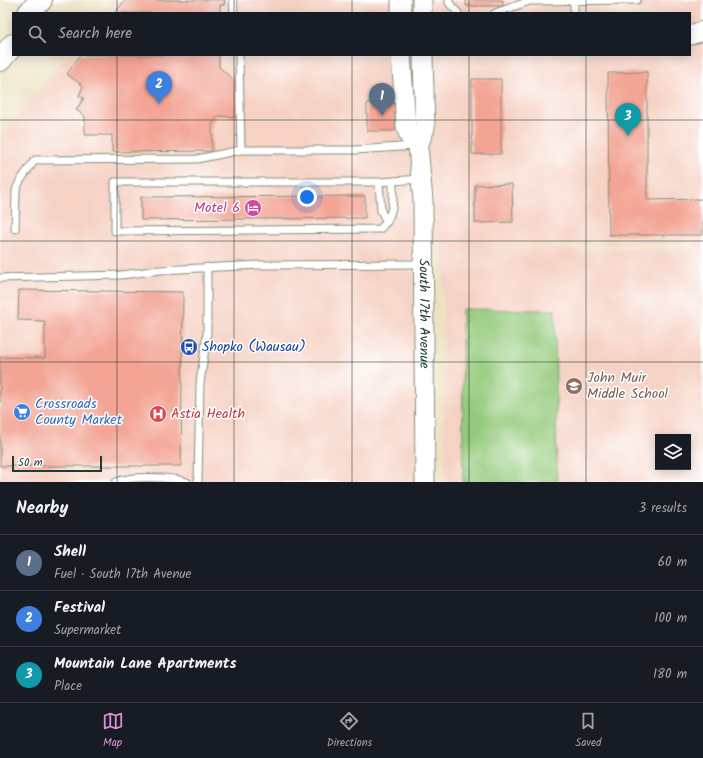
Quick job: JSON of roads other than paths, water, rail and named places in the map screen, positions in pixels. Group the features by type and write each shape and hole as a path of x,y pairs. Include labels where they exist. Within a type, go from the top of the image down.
{"highway":[{"path":"29,12 41,0"},
{"path":"38,12 45,0"},
{"path":"0,44 12,30"},
{"path":"0,60 12,46"}],"main road":[{"path":"401,0 401,12"},
{"path":"422,0 422,12"},
{"path":"691,35 703,31"},
{"path":"401,56 406,130 418,146"},
{"name":"South 17th Avenue","path":"423,56 425,128 418,146 425,264 425,482"}],"lane":[{"path":"234,0 234,12"},
{"path":"449,0 449,3 457,12"},
{"path":"498,12 530,1 637,0"},
{"path":"574,1 574,12"},
{"path":"239,56 241,150"},
{"path":"15,229 16,190 20,181 35,160 197,159 241,150 356,150 418,146"},
{"path":"393,181 392,210 387,222 380,230 114,231 115,182 379,182 393,181 421,179"},
{"path":"379,182 381,211 387,222"},
{"path":"0,278 121,275 207,267 260,265 425,264"},
{"path":"198,482 200,387 207,334 207,267"},
{"path":"116,482 131,479 172,479 187,482"}],"place":[{"name":"Festival","path":"159,104"},
{"name":"Shell","path":"382,116"},
{"name":"Mountain Lane Apartments","path":"628,136"},
{"name":"Motel 6","path":"253,208"},
{"name":"Shopko (Wausau)","path":"189,347"},
{"name":"John Muir Middle School","path":"574,386"},
{"name":"Crossroads County Market","path":"22,412"},
{"name":"Astia Health","path":"158,414"}]}
